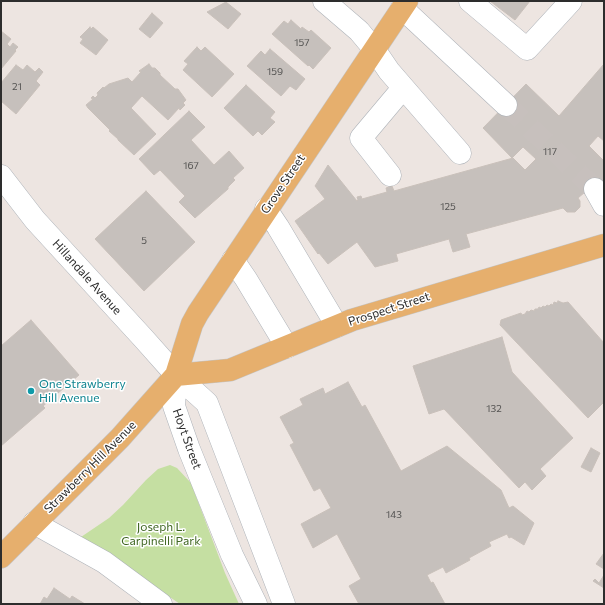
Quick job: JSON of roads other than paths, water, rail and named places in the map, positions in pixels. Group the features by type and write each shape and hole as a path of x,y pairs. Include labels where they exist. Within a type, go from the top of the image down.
{"main road":[{"name":"Grove Street","path":"176,375 192,324 198,313 266,209 405,4"},
{"name":"Prospect Street","path":"176,375 230,370 367,315 604,245"},
{"name":"Strawberry Hill Avenue","path":"1,557 120,438 176,375"}],"street":[{"path":"324,1 359,31 403,88 460,152"},
{"path":"470,1 527,49 571,1"},
{"path":"405,4 506,105"},
{"path":"390,175 361,138 403,88"},
{"name":"Hillandale Avenue","path":"1,176 35,220 176,375"},
{"path":"266,209 337,326"},
{"path":"233,260 287,347"},
{"path":"176,375 207,403 284,604"},
{"name":"Hoyt Street","path":"176,375 174,406 176,413 232,555 256,604"},
{"path":"34,523 104,562 161,604"}],"tunnel":[{"path":"506,105 595,189"}],"place":[{"name":"One Strawberry Hill Avenue","path":"31,391"}],"park label":[{"name":"Joseph L. Carpinelli Park","path":"161,534"}]}
